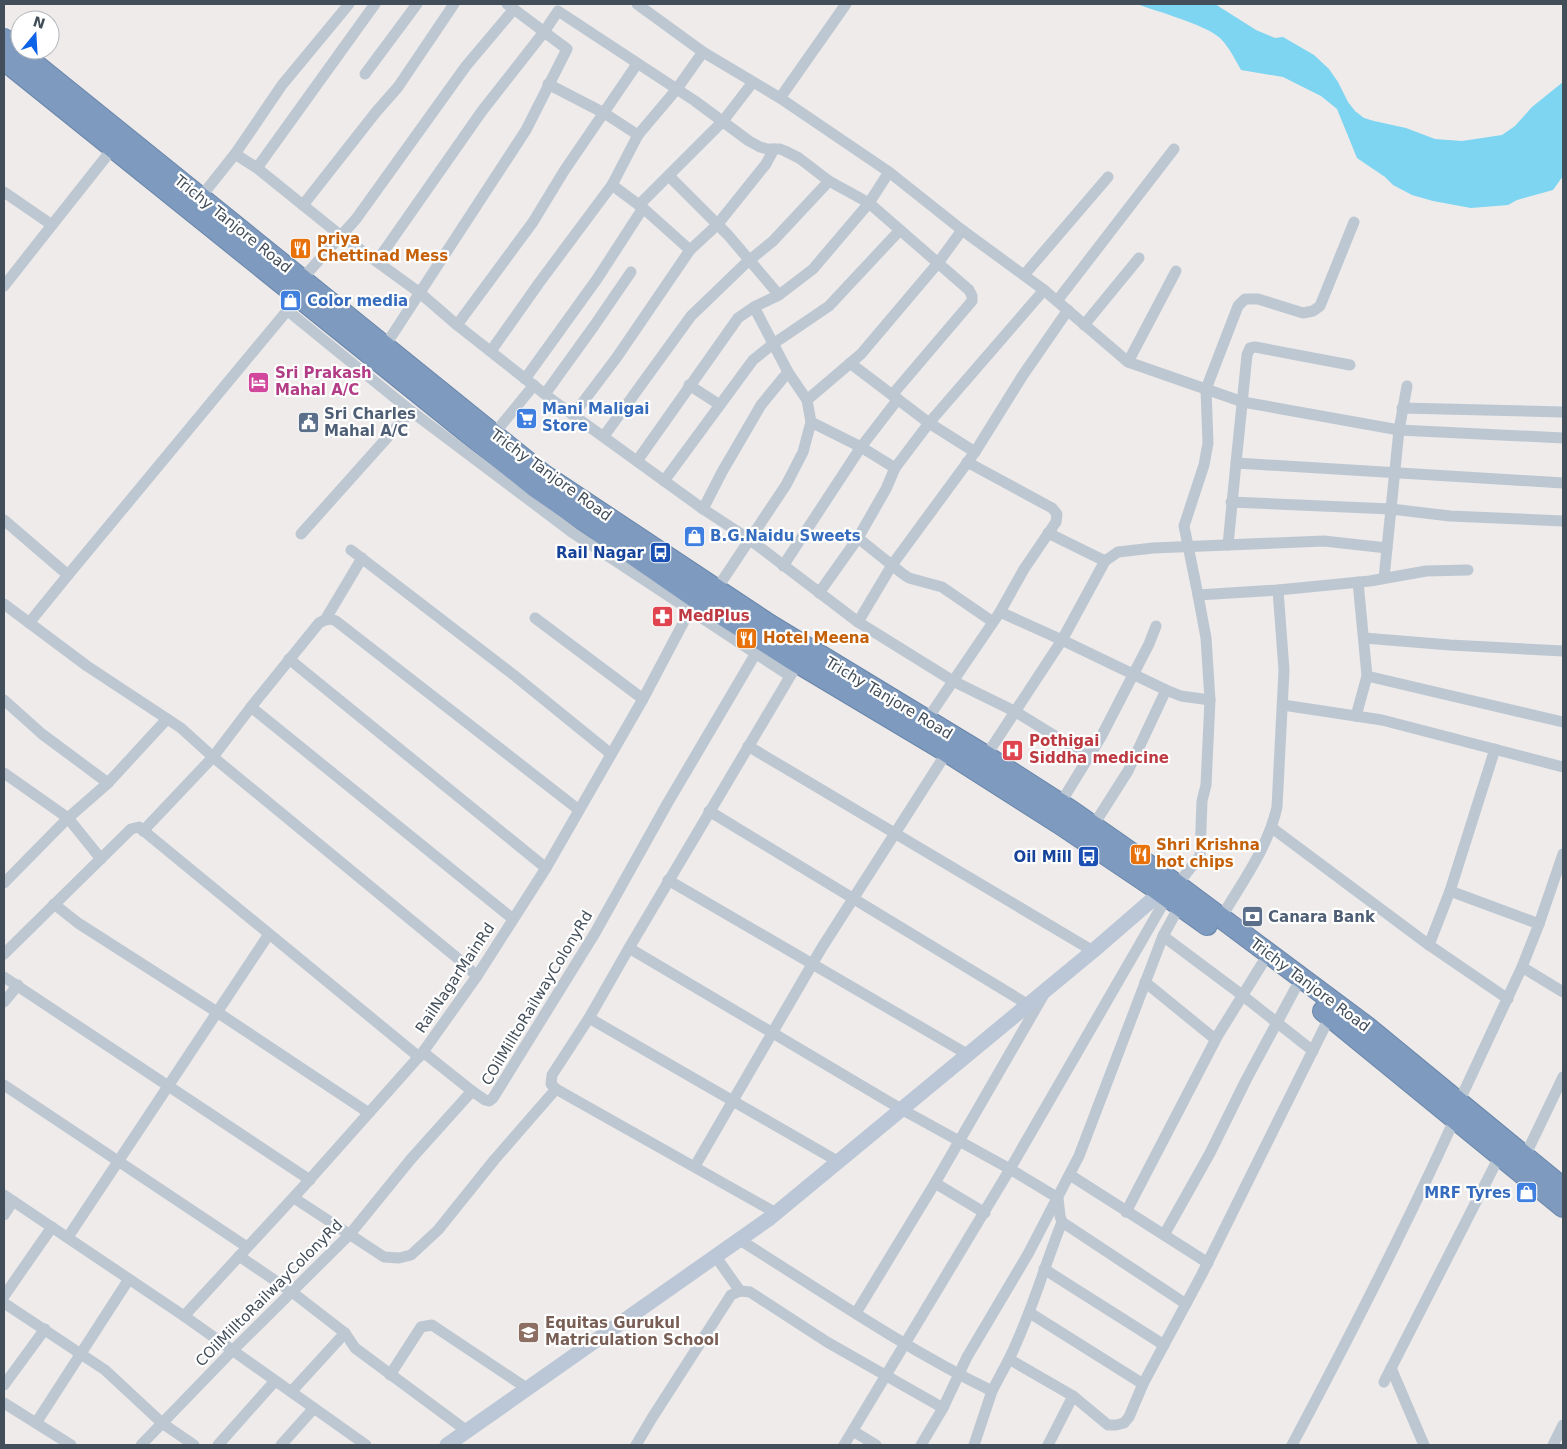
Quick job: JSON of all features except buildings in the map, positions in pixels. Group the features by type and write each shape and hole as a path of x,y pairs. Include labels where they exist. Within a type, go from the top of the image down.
{"highway":[{"name":"Trichy Tanjore Road","path":"4,39 200,198 296,295 385,346 544,475 716,590 926,721 986,756 1093,826 1262,964 1457,1110 1525,1156 1563,1188"},
{"name":"Trichy Tanjore Road","path":"4,60 535,487 697,599 794,670 946,752 1172,892 1221,918 1366,1026 1457,1110 1500,1155 1563,1207"}],"street":[{"path":"200,198 234,154 282,85 349,4"},
{"path":"256,168 375,4"},
{"path":"365,74 417,4"},
{"path":"303,205 398,87 454,4"},
{"path":"637,4 703,52 780,98 889,172 962,230 1044,290 1128,362 1243,402 1399,430 1563,438"},
{"path":"780,98 846,4"},
{"path":"29,623 296,295 340,235 356,219 510,6 567,49 526,130 385,346"},
{"path":"377,260 482,111 544,32 558,11 723,121 760,148 780,149 798,158 829,181 869,203 970,290 972,301 895,397 783,566"},
{"path":"491,351 612,185 638,135 676,90 703,52"},
{"path":"457,325 533,222 564,171 637,64"},
{"path":"494,434 597,279 641,207 723,121 753,82"},
{"path":"548,84 604,113 638,135"},
{"path":"4,286 113,148"},
{"path":"574,414 617,357 690,250 717,225 766,164 774,149"},
{"path":"1057,301 1174,149"},
{"path":"234,154 256,168 340,235 420,293 544,394 703,509 749,539 858,622 953,682 1016,712 1089,757"},
{"path":"637,461 738,318 754,307 778,295 813,269 869,203 889,172"},
{"path":"669,176 717,225 778,295"},
{"path":"1024,275 1108,178"},
{"path":"604,436 691,316 708,297 773,241 829,181"},
{"path":"612,185 641,207 690,250"},
{"path":"4,192 52,225"},
{"path":"844,1445 985,1213 1172,892 1200,856 1202,801 1206,785 1210,700 1206,638 1184,526 1204,465 1208,443 1206,389 1238,306 1245,299 1258,299 1303,313 1313,311 1320,306 1354,222"},
{"path":"664,481 753,360 773,344 830,306 900,230"},
{"path":"807,400 861,354 938,263 962,230"},
{"path":"1084,325 1139,258"},
{"path":"1128,362 1176,271"},
{"path":"544,394 631,272"},
{"path":"819,593 858,538 896,468 929,423 1044,290"},
{"path":"296,295 411,411 573,533 756,653 794,670 668,880 589,1018 552,1075 551,1084 556,1090 776,1213"},
{"path":"716,590 786,485 803,452 811,422 807,400 788,372 754,307"},
{"path":"858,622 892,565 975,452 1023,375 1068,310"},
{"path":"1228,545 1247,355 1250,348 1255,347 1350,365"},
{"path":"850,363 929,423 975,452"},
{"path":"703,509 761,405 788,372"},
{"path":"689,385 720,405"},
{"path":"1384,578 1399,430 1407,386"},
{"path":"1402,408 1563,412"},
{"path":"301,534 411,411"},
{"path":"811,422 861,447 896,468"},
{"path":"926,721 1000,612 1024,569 1056,522 1057,514 1052,508 967,462"},
{"path":"1236,463 1563,483"},
{"path":"1231,502 1391,509 1450,516 1563,521"},
{"path":"4,520 68,575"},
{"path":"1048,533 1105,561"},
{"path":"858,538 909,578 942,587 993,622"},
{"path":"986,756 1062,640 1105,561 1118,552 1324,541 1387,548"},
{"path":"351,550 515,676 611,754"},
{"path":"325,620 362,558"},
{"path":"1198,595 1358,582 1426,571 1468,570"},
{"path":"1356,716 1367,676 1358,582"},
{"path":"1221,918 1264,846 1272,828 1277,807 1284,670 1278,590"},
{"path":"4,604 87,666 180,728 477,976"},
{"name":"RailNagarMainRd","path":"184,1316 294,1198 421,1054 477,976 546,868 643,698 690,610"},
{"path":"1000,612 1166,690 1181,696 1210,700"},
{"path":"535,618 643,698"},
{"path":"143,831 213,757 319,623 331,619 579,810"},
{"path":"1060,804 1089,757 1134,675 1156,626"},
{"path":"1364,638 1563,651"},
{"name":"COilMilltoRailwayColonyRd","path":"141,1445 350,1234 411,1158 472,1091 485,1100 489,1101 493,1098 595,933 756,653"},
{"path":"289,659 546,868"},
{"path":"1367,676 1563,722"},
{"path":"1093,826 1128,771 1166,690"},
{"path":"4,700 42,734 108,783"},
{"path":"1283,705 1382,720 1563,766"},
{"path":"251,707 513,919"},
{"path":"4,883 68,818 108,783 167,719"},
{"path":"748,746 1093,950"},
{"path":"1430,946 1450,891 1495,749"},
{"path":"695,1166 812,964 946,752"},
{"path":"4,773 68,818 101,859"},
{"path":"709,811 1026,1004"},
{"path":"4,954 131,829 139,827 269,934 421,1054 472,1091"},
{"path":"1272,828 1430,946 1508,999"},
{"path":"1292,1445 1430,1174 1522,967 1563,854"},
{"path":"668,880 966,1054"},
{"path":"1450,891 1539,924"},
{"path":"921,1445 943,1408 967,1358 1028,1254 1080,1156 1163,936 1172,892"},
{"path":"447,1445 776,1213 1048,986 1093,950 1172,892"},
{"path":"54,904 78,923 369,1113"},
{"path":"68,1237 269,934"},
{"path":"1163,936 1313,1051"},
{"path":"629,948 901,1109 1010,1169 1058,1198"},
{"path":"1126,1212 1215,1039 1262,964"},
{"path":"1522,967 1563,992"},
{"path":"4,977 310,1180"},
{"path":"1145,982 1215,1039"},
{"path":"4,1002 18,985"},
{"path":"856,1313 935,1182 1048,986"},
{"path":"1164,1236 1210,1153 1276,1022 1295,989"},
{"path":"1009,1358 1073,1396 1108,1425 1124,1423 1208,1263 1330,1016"},
{"path":"589,1018 839,1162"},
{"path":"1525,1156 1563,1077"},
{"path":"4,1084 247,1248"},
{"path":"294,1198 384,1257 399,1258 410,1255 438,1230 495,1159 556,1090"},
{"path":"1384,1382 1500,1155"},
{"path":"1070,1175 1208,1263"},
{"path":"935,1182 985,1213"},
{"path":"4,1215 8,1198 184,1316 366,1445"},
{"path":"1058,1198 1062,1222 1186,1304"},
{"path":"974,1445 992,1391 1030,1313 1062,1222"},
{"path":"4,1296 52,1227"},
{"path":"740,1240 905,1345 992,1391"},
{"path":"239,1256 292,1292 345,1333 355,1348 467,1431"},
{"path":"716,1256 740,1291"},
{"path":"1044,1269 1164,1345"},
{"path":"36,1423 128,1279"},
{"path":"636,1445 730,1295 740,1291 750,1292 827,1342 943,1408"},
{"path":"4,1302 105,1370 162,1423 194,1445"},
{"path":"1030,1313 1143,1384"},
{"path":"390,1375 421,1327 432,1325 528,1388"},
{"path":"4,1385 45,1329"},
{"path":"292,1392 345,1333"},
{"path":"1391,1368 1424,1445"},
{"path":"218,1445 276,1381"},
{"path":"1048,1445 1073,1396"},
{"path":"4,1403 71,1445"},
{"path":"281,1445 314,1408"},
{"path":"1553,1445 1563,1425"},
{"path":"853,1431 876,1445"}],"water":[{"path":"1137,4 1215,4 1256,30 1275,38 1283,37 1314,55 1329,69 1348,102 1364,118 1406,128 1435,139 1462,141 1502,135 1515,126 1532,107 1563,82 1563,176 1553,190 1517,200 1508,205 1471,208 1412,195 1393,185 1385,177 1357,158 1337,109 1321,96 1283,77 1241,70 1226,45 1213,33 1192,23"}],"place":[{"name":"priya Chettinad Mess","path":"301,248"},
{"name":"Color media","path":"291,301"},
{"name":"Sri Prakash Mahal A/C","path":"259,382"},
{"name":"Mani Maligai Store","path":"526,418"},
{"name":"Sri Charles Mahal A/C","path":"308,423"},
{"name":"B.G.Naidu Sweets","path":"694,536"},
{"name":"Rail Nagar","path":"660,553"},
{"name":"MedPlus","path":"662,616"},
{"name":"Hotel Meena","path":"747,638"},
{"name":"Pothigai Siddha medicine","path":"1013,750"},
{"name":"Shri Krishna hot chips","path":"1140,854"},
{"name":"Oil Mill","path":"1088,857"},
{"name":"Canara Bank","path":"1252,917"},
{"name":"MRF Tyres","path":"1527,1193"},
{"name":"Equitas Gurukul Matriculation School","path":"529,1332"}]}
